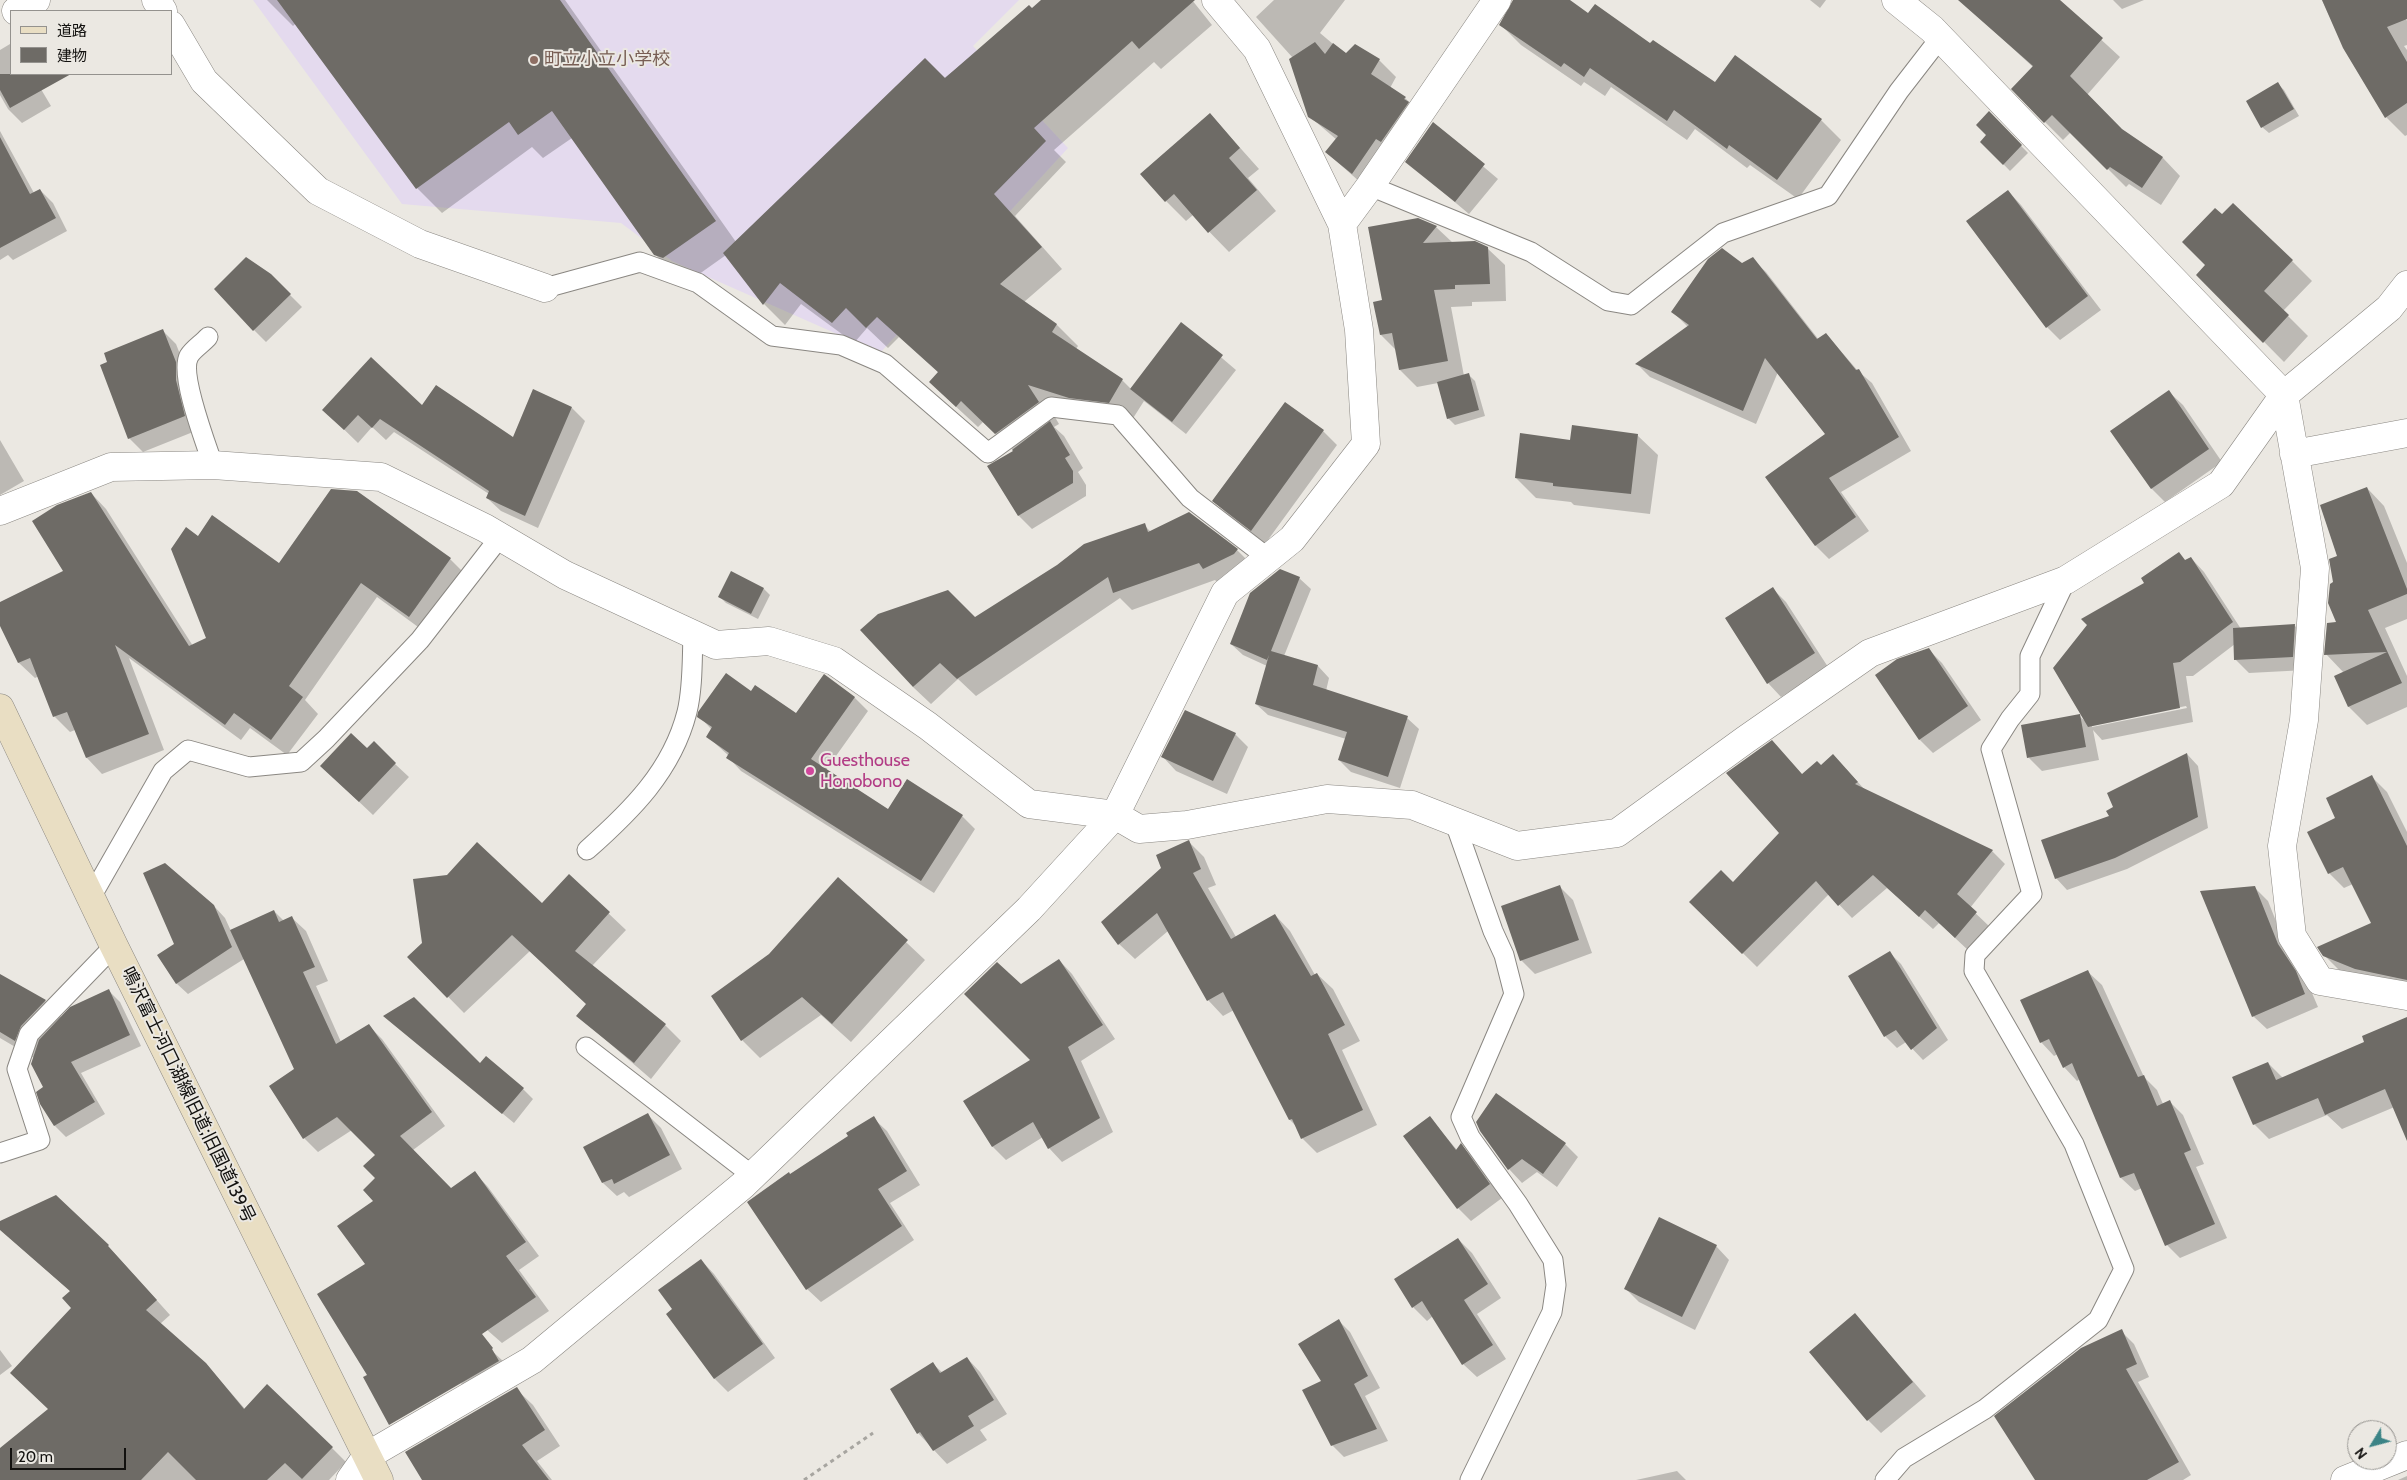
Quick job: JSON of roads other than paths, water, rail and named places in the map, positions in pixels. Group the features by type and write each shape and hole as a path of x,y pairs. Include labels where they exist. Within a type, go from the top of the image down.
{"street":[{"path":"18,10 36,0"},
{"path":"350,1480 373,1468 532,1360 753,1176 1029,909 1115,815 1225,593 1292,539 1366,444 1359,330 1342,224 1257,49 1216,0"},
{"path":"1342,224 1497,0"},
{"path":"1898,1 1940,38 2284,395 2315,568 2304,720 2282,846 2292,936 2320,981 2407,996"},
{"path":"172,28 204,81 318,192 420,244 545,288"},
{"path":"0,510 111,467 214,465 381,477 500,537 565,575 716,645 769,641 834,661 928,726 1029,804 1115,815 1139,829 1187,824 1327,799 1412,805 1517,846 1617,834 1870,653 2066,580 2221,484 2284,395 2390,308 2407,285"},
{"path":"2294,454 2407,433"},
{"name":"鳴沢富士河口湖線旧道;旧国道139号","path":"0,708 90,898 373,1468"},
{"path":"2345,1480 2407,1455"}],"lane":[{"path":"1370,186 1531,252 1608,301 1631,306 1724,233 1828,196 1899,91 1940,38"},
{"path":"545,288 640,262 698,284 772,336 841,344 885,364 988,453 1051,407 1118,415 1190,498 1268,558"},
{"path":"208,337 188,356 186,373 195,411 214,465"},
{"path":"90,898 163,771 188,750 250,766 301,762 326,739 420,640 500,537"},
{"path":"1885,1480 1904,1458 1985,1409 2098,1320 2124,1269 2074,1144 1974,971 1975,955 2032,894 1991,748 2010,719 2030,694 2030,656 2066,580"},
{"path":"587,850 632,808 666,764 678,739 687,711 693,635"},
{"path":"1456,822 1493,931 1504,955 1514,994 1461,1117 1470,1137 1518,1204 1552,1260 1556,1285 1552,1312 1470,1480"},
{"path":"0,1153 40,1140 17,1069 29,1034 114,946"},
{"path":"586,1047 753,1176"}],"place":[{"name":"町立小立小学校","path":"534,60"},
{"name":"Guesthouse Honobono","path":"810,771"}]}
